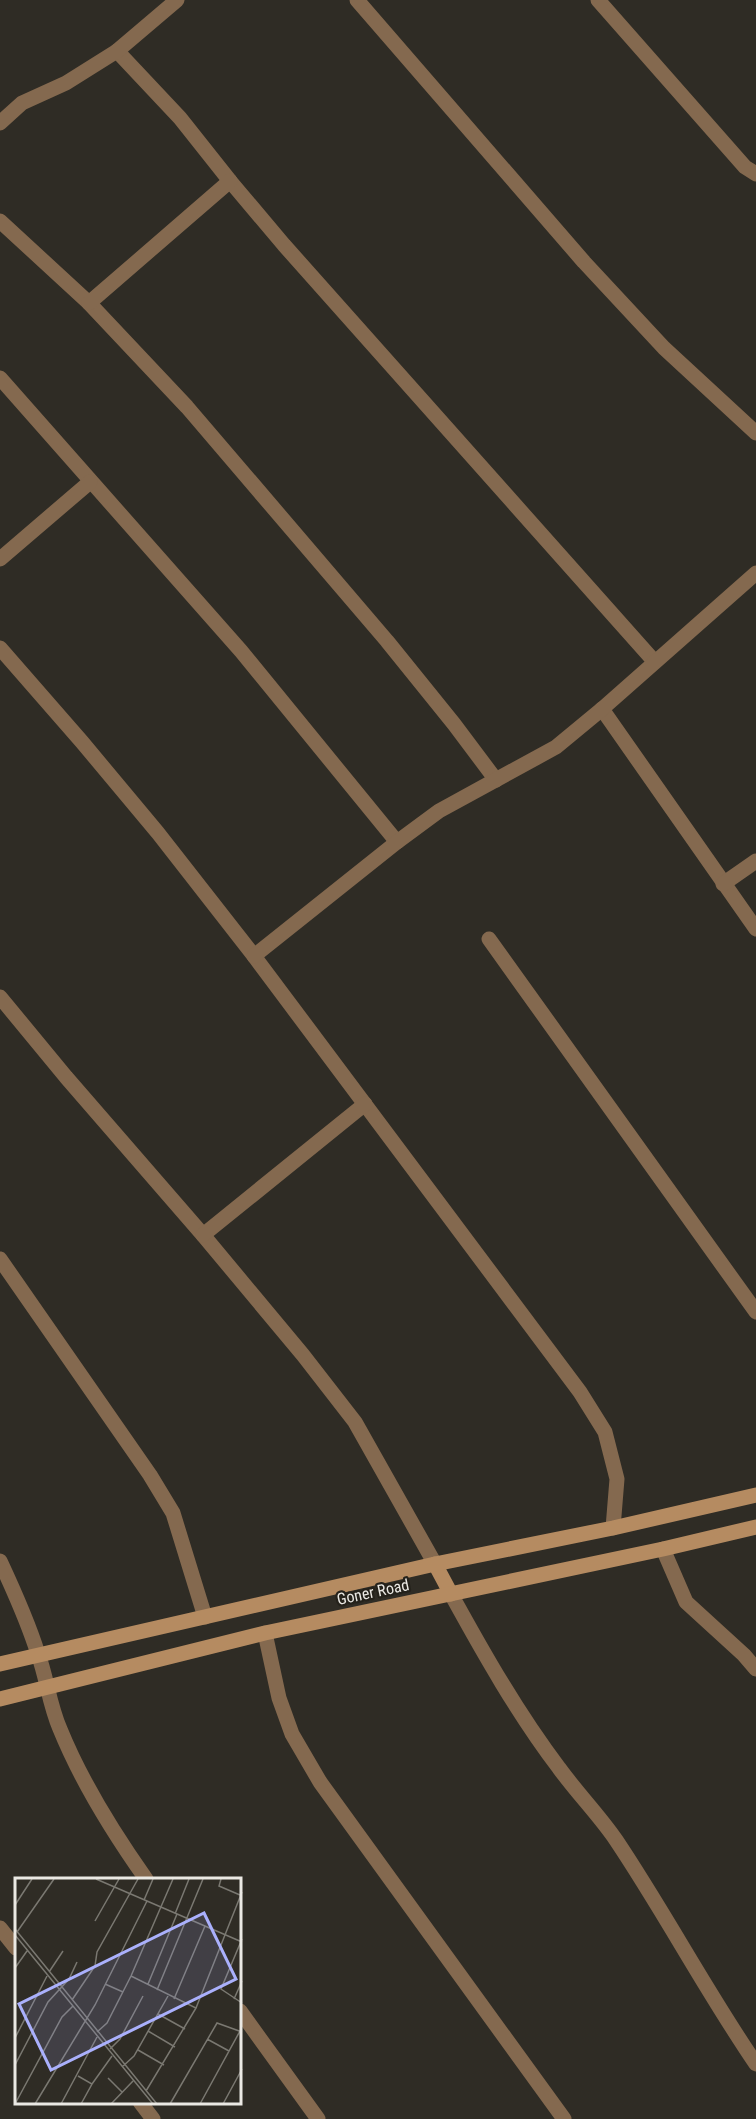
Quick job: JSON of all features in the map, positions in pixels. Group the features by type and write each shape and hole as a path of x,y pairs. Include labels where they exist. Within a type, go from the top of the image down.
{"street":[{"path":"0,123 22,103 66,83 117,51 177,0"},
{"path":"357,0 584,262 664,348 756,433"},
{"path":"598,0 745,167 756,174"},
{"path":"117,51 180,117 230,181 654,661"},
{"path":"89,303 230,181"},
{"path":"0,221 89,303 187,407 387,641 496,780"},
{"path":"0,378 241,651 397,842"},
{"path":"0,559 90,482"},
{"path":"254,956 397,842 439,812 556,747 756,573"},
{"path":"0,648 158,833 254,956 580,1392 605,1432 617,1479 613,1528"},
{"path":"602,709 756,929"},
{"path":"723,884 756,861"},
{"path":"489,939 756,1312"},
{"path":"0,997 203,1235 303,1355 355,1422 508,1694 558,1768 620,1846 730,2026 756,2064"},
{"path":"203,1235 365,1104"},
{"path":"0,1259 144,1465 173,1513 205,1617"},
{"name":"Goner Road","path":"0,1664 435,1564 613,1528 756,1495"},
{"name":"Goner Road","path":"0,1699 265,1633 663,1549 756,1527"},
{"path":"663,1549 686,1602 744,1655 756,1669"},
{"path":"0,1561 39,1656 46,1688 59,1727 86,1786 119,1842 145,1878"},
{"path":"265,1633 279,1698 292,1734 320,1782 564,2119"},
{"path":"0,1928 15,1947"},
{"path":"242,2014 318,2119"},
{"path":"141,2104 153,2119"}]}
